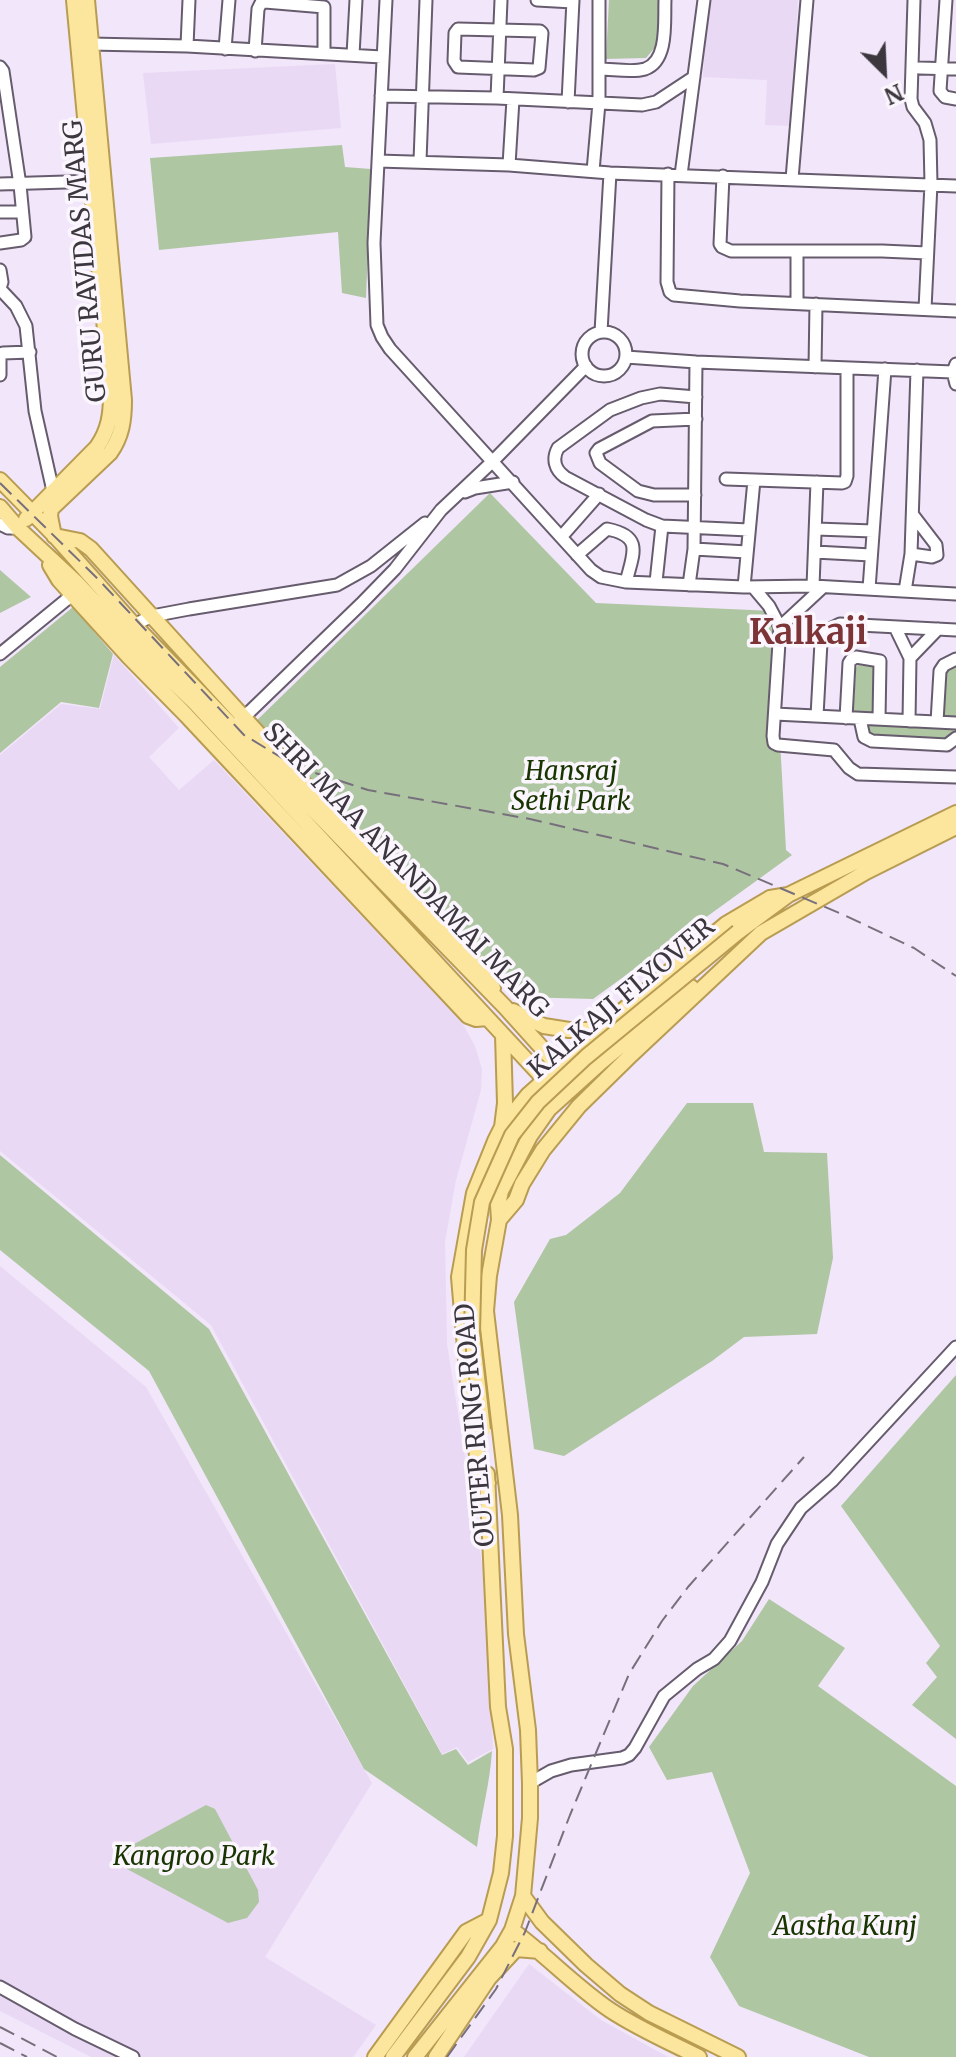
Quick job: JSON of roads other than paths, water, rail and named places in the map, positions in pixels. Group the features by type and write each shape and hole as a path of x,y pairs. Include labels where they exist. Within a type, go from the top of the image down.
{"main road":[{"name":"GURU RAVIDAS MARG","path":"55,536 51,509 110,453 117,444 124,419 74,0"},
{"name":"GURU RAVIDAS MARG","path":"18,528 97,447 104,438 111,413 87,0"},
{"name":"SHRI MAA ANANDAMAI MARG","path":"0,480 134,625 500,1003 559,1067 568,1092"},
{"path":"0,507 18,528"},
{"name":"SHRI MAA ANANDAMAI MARG","path":"18,528 46,555 59,580 77,592 468,1016 487,1018 545,1080 568,1092"},
{"path":"55,536 71,538 86,545 295,774 485,973 500,1003 544,1026 600,1030"},
{"path":"498,1134 528,1095 726,924 770,898 788,895 956,813"},
{"name":"OUTER RING ROAD","path":"503,1946 512,1930 523,1896 530,1783 528,1730 516,1634 510,1515 486,1311 499,1220 516,1200 543,1150 579,1106 761,933 866,872 956,827"},
{"name":"KALKAJI FLYOVER","path":"488,1483 472,1332 474,1250 482,1202 512,1135 538,1102 586,1057 738,932 788,895"},
{"path":"499,1220 501,1191 549,1109 739,946 761,933"},
{"path":"639,998 635,1011 640,1019 650,1022"},
{"path":"488,1483 479,1470 459,1277 474,1193 498,1134 505,1103 503,1035"},
{"path":"498,1134 511,1138 519,1146 520,1154"},
{"name":"OUTER RING ROAD","path":"393,2057 456,1974 489,1920 501,1873 505,1836 505,1749 498,1707 488,1483"},
{"path":"523,1896 542,1922 620,1994 649,2013 738,2057"},
{"path":"375,2057 466,1932 489,1920"},
{"path":"512,1930 610,2010 699,2057"},
{"path":"500,1966 503,1946"},
{"path":"415,2057 503,1946"},
{"path":"436,2057 489,1978 516,1949 541,1951"}],"street":[{"path":"187,46 189,0"},
{"path":"225,49 229,0"},
{"path":"353,55 356,0"},
{"path":"386,0 374,243 377,325 390,349 577,555 597,574 626,582 749,587 818,586 951,594 956,584"},
{"path":"420,161 426,0"},
{"path":"497,98 501,0"},
{"path":"537,0 573,1 568,102"},
{"path":"593,171 599,103 599,0"},
{"path":"600,69 640,70 653,65 662,50 665,0"},
{"path":"704,0 694,77 675,175 667,282 670,292 680,296 956,311"},
{"path":"792,179 807,0"},
{"path":"914,0 911,99 928,131 931,184 925,309"},
{"path":"946,0 941,94 956,99"},
{"path":"255,51 258,9 265,2 324,7 324,53"},
{"path":"458,29 499,29 538,30 542,33 539,68 458,67 454,61 454,47 458,29"},
{"path":"90,44 382,57"},
{"path":"0,67 3,71 5,116 20,185 25,239 0,243"},
{"path":"919,68 956,69"},
{"path":"381,96 650,104 694,77"},
{"path":"509,165 513,99"},
{"path":"378,161 956,186"},
{"path":"601,332 610,173"},
{"path":"723,176 720,239 722,247 731,251 927,253"},
{"path":"0,184 97,181"},
{"path":"0,212 22,212"},
{"path":"797,251 797,303"},
{"path":"0,270 0,289 16,306 25,323 35,411 53,491"},
{"path":"815,367 816,304"},
{"path":"601,332 619,337 625,348 622,367 611,375 597,374 586,366 582,355 589,338 601,332"},
{"path":"0,375 1,354 30,352"},
{"path":"626,357 955,373"},
{"path":"689,585 695,527 696,362"},
{"path":"134,625 152,616 337,585 371,566 441,510 586,366"},
{"path":"726,479 842,483 847,479 847,368"},
{"path":"869,589 885,369"},
{"path":"905,591 911,554 917,370"},
{"path":"696,397 660,394 610,410 558,448 556,469 560,474 662,526 749,530"},
{"path":"695,495 654,495 638,491 600,463 596,453 652,421 696,419"},
{"path":"754,480 747,552 749,587 769,606 780,627 773,736 776,744 834,750 858,774 956,777"},
{"path":"457,495 475,488 513,482"},
{"path":"780,627 818,586 815,552 817,482"},
{"path":"562,536 599,494"},
{"path":"233,727 395,569 441,510"},
{"path":"911,554 937,555 936,545 913,515"},
{"path":"0,524 18,528"},
{"path":"656,582 662,526"},
{"path":"577,555 607,529 613,530 631,540 634,547 626,582"},
{"path":"816,529 873,531"},
{"path":"694,549 747,552"},
{"path":"815,552 871,555"},
{"path":"0,654 77,592"},
{"path":"817,716 821,642 828,630 840,624 956,630"},
{"path":"895,627 910,658 909,721"},
{"path":"910,658 938,629"},
{"path":"846,718 849,663 856,657 878,659 881,663 879,719"},
{"path":"937,722 940,671 956,659"},
{"path":"775,714 956,723"},
{"path":"860,719 864,737 872,741 941,746 950,744 956,738"},
{"path":"530,1783 551,1771 571,1765 629,1755 664,1696 714,1659 730,1641 762,1582 777,1544 801,1508 833,1480 956,1347"},
{"path":"0,1987 133,2057"}],"railway":[{"path":"0,483 98,579 244,735 297,767 368,790 530,819 723,864 914,948 956,976"},
{"path":"447,2057 496,1989 525,1932 629,1674 662,1621 688,1587 804,1457"},
{"path":"0,2027 57,2057"},
{"path":"0,2043 27,2057"}],"district":[{"name":"Kalkaji","path":"808,634"}],"park label":[{"name":"Hansraj Sethi Park","path":"571,788"},
{"name":"Kangroo Park","path":"194,1858"},
{"name":"Aastha Kunj","path":"845,1928"}]}
